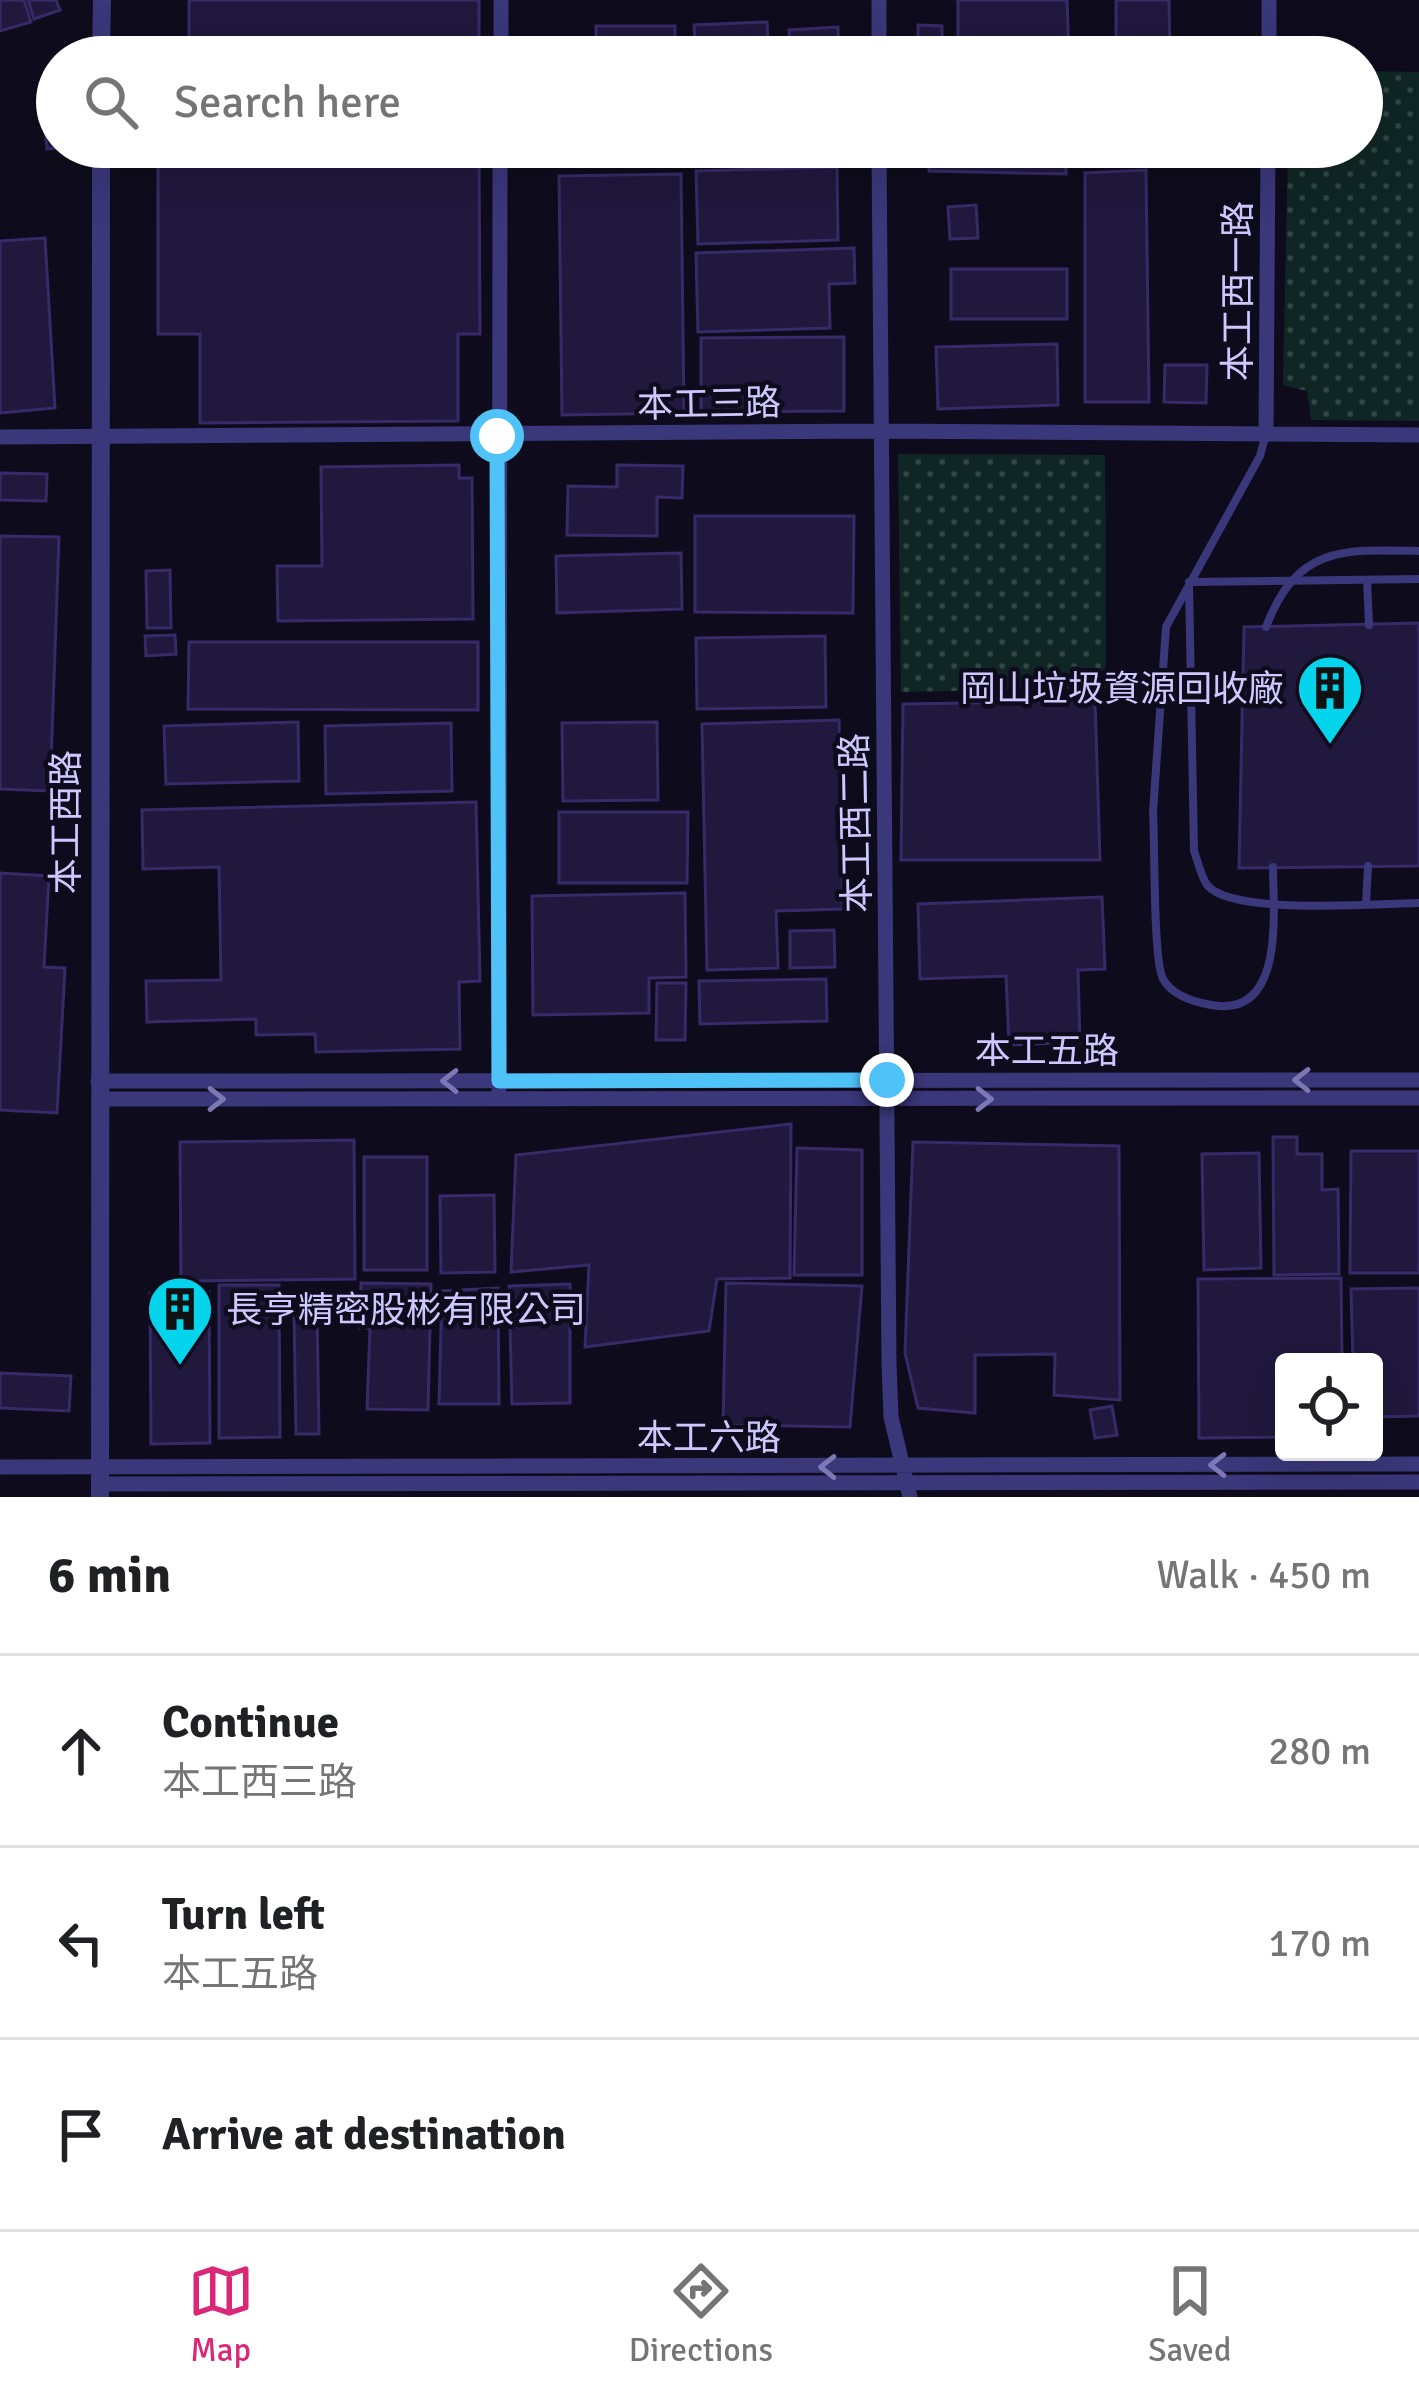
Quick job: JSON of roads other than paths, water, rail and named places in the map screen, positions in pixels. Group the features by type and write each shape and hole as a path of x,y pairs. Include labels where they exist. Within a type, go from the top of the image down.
{"street":[{"path":"101,36 102,0"},
{"path":"501,0 501,36"},
{"path":"879,0 879,36"},
{"path":"1269,0 1269,36"},
{"name":"本工西路","path":"100,168 100,1483"},
{"path":"499,1089 500,168"},
{"name":"本工西二路","path":"880,168 891,1417 907,1482"},
{"name":"本工西一路","path":"1266,435 1268,168"},
{"name":"本工三路","path":"0,437 881,430 1419,435"},
{"name":"本工五路","path":"98,1090 499,1089 887,1080 1419,1080"},
{"name":"本工五路","path":"499,1089 887,1099 1419,1098"},
{"name":"本工六路","path":"907,1482 1419,1464"},
{"name":"本工六路","path":"0,1467 100,1483 1419,1482"}],"lane":[{"path":"1266,435 1260,456 1166,627 1153,812 1157,950 1163,979 1182,997 1216,1006 1243,1000 1266,978 1273,952 1273,867"},
{"path":"1266,627 1276,599 1304,565 1363,550 1419,551"},
{"path":"1189,582 1419,579"},
{"path":"1367,580 1369,625"},
{"path":"1189,582 1194,851 1207,885 1234,901 1419,903"},
{"path":"1366,904 1368,866"}],"place":[{"name":"岡山垃圾資源回收廠","path":"1330,747"},
{"name":"長亨精密股彬有限公司","path":"180,1368"}]}
